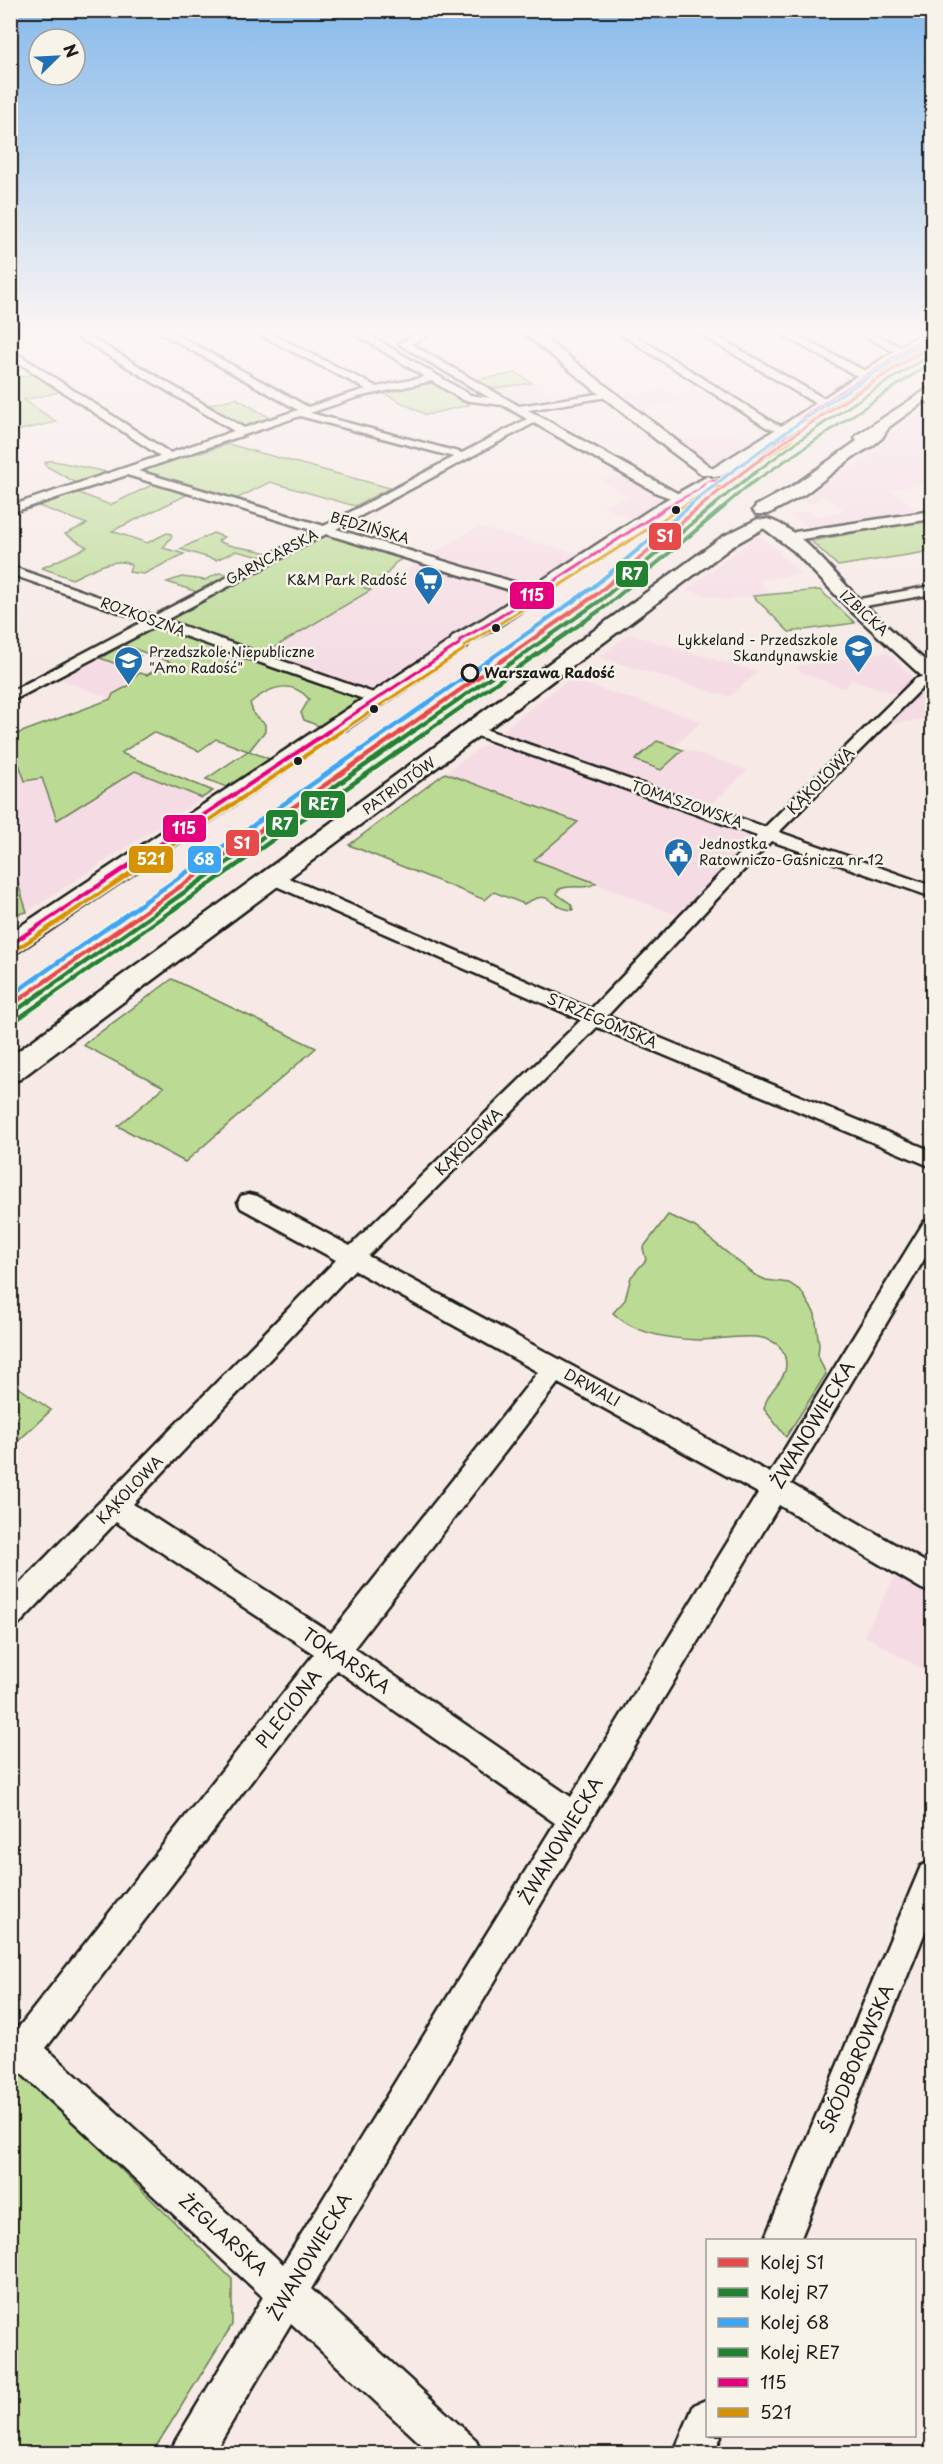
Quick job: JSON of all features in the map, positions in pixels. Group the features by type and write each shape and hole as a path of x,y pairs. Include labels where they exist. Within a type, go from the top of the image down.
{"main road":[{"path":"10,945 459,644 470,642 480,636 490,623 535,593 557,584 569,571 709,476 761,445"},
{"name":"PATRIOTÓW","path":"10,1072 728,541 765,518 786,499 847,454 863,445"}],"street":[{"path":"152,445 170,457"},
{"path":"10,510 205,445"},
{"path":"423,445 462,456"},
{"name":"GARNCARSKA","path":"10,698 483,445"},
{"path":"580,445 661,491 672,501"},
{"path":"670,445 709,476"},
{"name":"BĘDZIŃSKA","path":"127,471 535,593"},
{"path":"797,541 933,515"},
{"name":"IZBICKA","path":"765,518 797,541 854,604 933,676"},
{"name":"ROZKOSZNA","path":"10,570 377,699"},
{"path":"854,604 933,590"},
{"name":"KĄKOLOWA","path":"10,1614 352,1258 594,1018 768,834 921,682 933,676"},
{"name":"TOMASZOWSKA","path":"474,730 933,892"},
{"name":"STRZEGOMSKA","path":"273,878 594,1018 933,1160"},
{"name":"DRWALI","path":"249,1202 775,1489 933,1580"},
{"name":"ŻWANOWIECKA","path":"190,2454 933,1228"},
{"name":"PLECIONA","path":"16,2046 334,1652 555,1368"},
{"name":"TOKARSKA","path":"115,1506 334,1652 575,1819"},
{"name":"ŚRÓDBOROWSKA","path":"783,2239 933,1877"},
{"name":"ŻEGLARSKA","path":"16,2046 462,2454"},
{"path":"693,2454 706,2424"}],"shaded area":[{"path":"680,445 744,445 715,463 704,464"},
{"path":"880,445 932,445 932,483 889,490 925,514 811,530 791,514 810,511 816,516 845,511 828,498 821,496 812,504 802,501 846,468 853,467"},
{"path":"625,475 665,499 633,520 601,505 629,498 601,480"},
{"path":"477,527 581,554 535,585 528,586 428,557"},
{"path":"755,537 762,537 802,574 758,580 771,594 724,600 686,590"},
{"path":"416,564 439,571 442,568 517,590 514,593 521,595 372,693 260,656"},
{"path":"629,634 758,672 729,697 599,657"},
{"name":"Lykkeland - Przedszkole Skandynawskie","path":"887,652 913,677 897,694 853,680 844,688 801,672 795,666"},
{"name":"Przedszkole Niepubliczne \"Amo Radość\"","path":"100,658 196,694 158,717 60,679"},
{"path":"569,679 702,721 675,746 748,770 708,807 506,737 503,730"},
{"path":"920,691 929,691 932,694 932,718 891,724"},
{"path":"497,744 753,833 754,838 678,915 533,860 578,822 445,773 484,745"},
{"path":"19,764 42,778 58,819 135,771 202,798 27,912 11,861 10,766"},
{"path":"897,1573 932,1592 932,1675 864,1635"}],"green space":[{"path":"232,445 390,488 355,506 270,482 234,500 137,471 192,451 200,453"},
{"path":"48,461 111,473 78,484 46,466 45,463"},
{"path":"156,483 191,493 112,531 147,543 167,533 171,534 172,536 163,548 184,554 144,574 129,572 131,565 125,562 110,563 72,579 42,568 87,547 65,534 87,524 36,505 74,491 110,505"},
{"path":"932,518 932,551 838,566 811,541 909,523 909,521"},
{"path":"213,533 224,537 218,541 223,544 267,553 260,557 236,551 216,560 180,549"},
{"path":"326,533 407,556 395,563 388,573 362,587 371,590 260,656 162,621"},
{"path":"219,573 233,575 200,593 167,582 182,577 205,580"},
{"path":"820,590 855,623 789,632 753,596"},
{"path":"158,626 214,646 212,651 219,659 253,659 363,699 321,727 304,720 301,713 309,699 302,693 287,687 264,693 250,703 254,715 265,724 265,731 249,751 272,760 229,788 206,779 248,751 216,739 199,751 153,732 121,753 213,791 202,798 135,771 57,820 42,778 25,781 19,764 11,766 11,736 111,699 113,694 130,685 136,675 140,673 147,675 170,662 124,645"},
{"path":"118,648 140,656 122,666 100,658"},
{"path":"657,741 683,750 661,770 635,760"},
{"path":"445,773 578,822 534,860 596,883 558,890 557,894 571,904 573,910 565,909 541,897 524,904 494,892 485,900 349,845"},
{"path":"15,874 27,912 11,915 11,875"},
{"path":"172,979 316,1048 185,1162 118,1126 164,1087 83,1045"},
{"path":"668,1215 695,1227 755,1275 766,1280 789,1283 801,1291 815,1314 818,1356 826,1374 786,1437 764,1409 769,1396 783,1376 786,1365 783,1352 776,1343 765,1338 752,1337 699,1340 665,1337 631,1326 613,1313 625,1300 631,1277 646,1260 643,1248"},
{"path":"11,1382 51,1410 11,1448"},
{"path":"10,2060 232,2279 232,2325 152,2453 11,2453"}],"rail line":[{"name":"68","path":"10,996 592,588 736,467 768,445"},
{"name":"S1","path":"10,1006 597,594 740,473 781,445"},
{"name":"R7","path":"14,1012 601,600 745,479 794,445"},
{"name":"RE7","path":"19,1018 606,606 749,485 809,445"}],"transit line":[{"name":"115","path":"708,481 722,480 723,476 772,445"},
{"name":"521","path":"709,488 726,486 730,481 786,445"},
{"name":"115","path":"10,945 459,644 460,640 490,623 668,506 698,490 708,481"},
{"name":"521","path":"14,951 463,650 466,645 713,487"}],"place":[{"name":"K&M Park Radość","path":"428,606"},
{"name":"Warszawa Radość","path":"470,673"},
{"name":"Lykkeland - Przedszkole Skandynawskie","path":"859,674"},
{"name":"Przedszkole Niepubliczne \"Amo Radość\"","path":"128,686"},
{"name":"Jednostka Ratowniczo-Gaśnicza nr 12","path":"678,878"}]}
